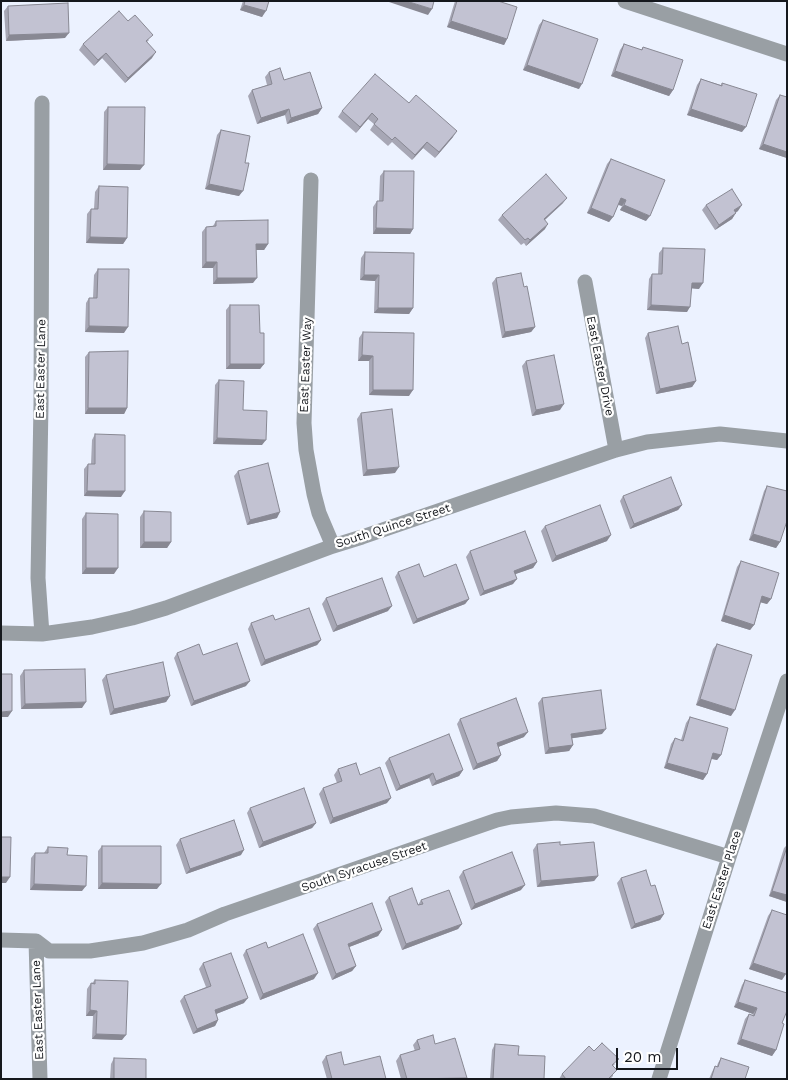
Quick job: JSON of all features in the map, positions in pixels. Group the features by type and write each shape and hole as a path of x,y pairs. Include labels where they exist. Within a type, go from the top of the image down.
{"street":[{"path":"625,1 787,54"},
{"name":"East Easter Lane","path":"42,103 42,355 38,578 42,634"},
{"name":"East Easter Way","path":"311,180 304,423 306,450 314,494 319,513 333,546"},
{"name":"East Easter Drive","path":"585,282 616,450"},
{"name":"South Quince Street","path":"1,633 42,634 92,627 166,608 333,546 616,450 647,442 720,434 787,441"},
{"name":"East Easter Place","path":"659,1079 787,681"},
{"name":"South Syracuse Street","path":"1,940 36,941 49,951 90,950 143,943 188,930 225,914 497,820 511,817 556,812 594,816 729,857"},
{"name":"East Easter Lane","path":"36,941 40,1079"}],"building":[{"path":"245,1 269,1 266,11 244,5"},
{"path":"406,1 434,1 432,9"},
{"path":"457,1 498,1 517,7 507,39 451,21"},
{"path":"68,3 69,33 9,35 8,6"},
{"path":"119,11 128,21 135,15 153,35 146,41 156,52 128,78 106,53 98,60 83,44"},
{"path":"543,20 598,39 582,84 527,65"},
{"path":"624,44 642,50 643,47 683,60 673,90 615,71"},
{"path":"280,68 284,80 310,72 322,108 291,118 289,109 261,118 252,90 272,84 269,72"},
{"path":"375,74 409,103 416,95 457,131 439,152 427,142 415,155 395,137 392,140 374,124 378,119 372,113 360,127 342,111"},
{"path":"701,79 722,86 722,83 757,94 746,127 691,109"},
{"path":"780,95 787,97 787,152 763,144"},
{"path":"108,107 145,107 144,165 107,164"},
{"path":"221,130 250,136 245,163 249,163 243,191 209,184"},
{"path":"611,159 665,180 650,216 624,205 626,200 621,198 613,217 591,208"},
{"path":"384,171 414,171 413,229 376,228 377,201 383,201"},
{"path":"546,174 567,198 544,219 548,224 530,240 528,238 525,240 502,215"},
{"path":"99,186 128,187 127,238 90,237 91,209 98,209"},
{"path":"732,189 742,205 734,210 736,213 719,225 706,205"},
{"path":"268,220 268,244 256,244 257,278 217,278 217,262 206,262 206,227 216,226 216,221"},
{"path":"663,248 705,249 703,283 692,283 690,307 651,305 652,274 662,274"},
{"path":"365,252 414,253 413,308 378,308 379,275 364,275"},
{"path":"98,269 129,269 128,327 89,326 89,298 97,298"},
{"path":"521,273 524,287 527,286 535,327 505,332 496,278"},
{"path":"230,305 259,305 260,333 264,333 264,364 230,364"},
{"path":"678,326 682,344 688,342 696,381 660,389 648,333"},
{"path":"363,332 414,333 413,390 373,390 373,356 362,355"},
{"path":"128,351 127,408 88,408 89,352"},
{"path":"554,355 564,404 536,410 526,361"},
{"path":"219,380 244,381 243,410 267,411 266,440 217,438"},
{"path":"392,409 399,467 367,470 361,413"},
{"path":"95,434 125,435 125,491 87,491 88,464 95,464"},
{"path":"268,463 280,512 250,520 238,471"},
{"path":"671,477 682,505 634,524 623,496"},
{"path":"767,486 787,491 787,521 780,542 753,534"},
{"path":"600,505 611,535 556,556 545,526"},
{"path":"144,511 171,512 171,542 144,542"},
{"path":"86,513 118,514 118,568 86,568"},
{"path":"525,531 537,562 514,571 517,579 484,591 470,551"},
{"path":"741,561 779,573 771,599 762,596 754,625 724,615"},
{"path":"419,564 424,577 456,564 469,599 417,619 398,572"},
{"path":"382,578 392,606 337,626 326,598"},
{"path":"309,608 321,640 265,660 251,623 273,615 275,620"},
{"path":"237,643 250,681 194,701 177,653 199,644 203,655"},
{"path":"717,644 752,655 735,710 700,699"},
{"path":"163,662 170,696 114,709 106,675"},
{"path":"85,669 86,702 25,704 24,670"},
{"path":"1,674 12,674 12,711 1,712"},
{"path":"601,690 606,729 571,734 573,745 549,748 542,698"},
{"path":"516,698 528,732 497,743 501,755 477,764 460,719"},
{"path":"690,717 728,728 721,755 713,753 707,774 667,763 675,738 683,741"},
{"path":"449,734 463,770 436,781 433,773 400,786 389,758"},
{"path":"356,763 360,775 380,767 391,798 333,818 323,788 342,781 338,769"},
{"path":"304,788 316,823 263,842 250,808"},
{"path":"234,820 244,850 190,869 180,839"},
{"path":"1,837 11,837 10,877 1,877"},
{"path":"560,842 560,845 594,842 598,876 541,881 537,844"},
{"path":"102,846 161,846 161,884 102,883"},
{"path":"48,847 68,848 67,855 87,856 86,886 34,884 35,853 48,853"},
{"path":"787,847 787,895 772,891"},
{"path":"512,852 525,885 475,904 463,871"},
{"path":"646,870 651,886 655,885 664,914 635,924 621,878"},
{"path":"412,888 418,905 423,904 421,900 449,890 462,924 406,944 389,897"},
{"path":"372,903 382,930 348,944 356,966 336,974 317,924"},
{"path":"772,910 787,915 786,974 753,963"},
{"path":"303,934 318,973 263,994 246,950 266,942 268,948"},
{"path":"231,953 248,998 215,1010 218,1020 197,1029 184,996 211,986 203,963"},
{"path":"95,980 128,981 126,1035 96,1034 97,1011 90,1010 91,983 95,984"},
{"path":"745,980 787,993 787,1011 782,1023 784,1024 776,1050 741,1039 749,1014 754,1016 757,1008 738,1002"},
{"path":"433,1035 435,1044 455,1038 467,1078 407,1079 400,1055 420,1049 417,1040"},
{"path":"602,1043 619,1059 612,1065 617,1070 608,1079 566,1079 562,1074 589,1046 594,1051"},
{"path":"495,1044 519,1046 518,1055 545,1056 544,1079 493,1079"},
{"path":"341,1052 344,1065 380,1056 386,1079 332,1079 326,1056"},
{"path":"114,1058 146,1059 146,1079 114,1079"},
{"path":"721,1058 749,1067 745,1079 711,1079 715,1066 718,1067"}]}
